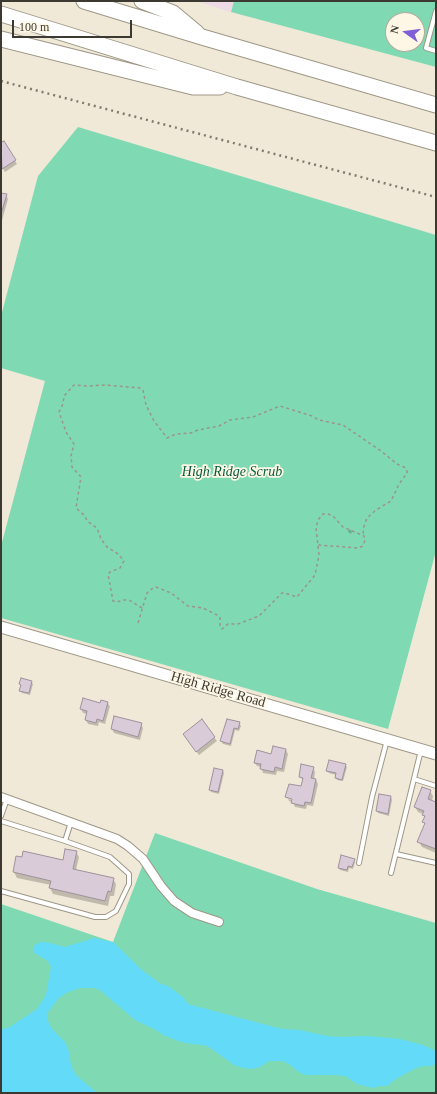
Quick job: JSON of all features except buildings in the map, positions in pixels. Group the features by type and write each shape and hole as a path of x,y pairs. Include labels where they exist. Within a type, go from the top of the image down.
{"highway":[{"path":"84,1 436,105"},
{"path":"142,1 173,13 202,37"},
{"path":"1,14 237,87 436,143"},
{"path":"1,39 193,87 237,87"}],"street":[{"name":"High Ridge Road","path":"1,627 436,754"},
{"path":"4,798 105,833 128,846 143,859 161,886 174,901 192,913 219,922"}],"lane":[{"path":"436,11 426,48 436,51"},
{"path":"359,863 372,797 387,740"},
{"path":"391,873 421,750"},
{"path":"414,780 436,786"},
{"path":"1,816 4,798"},
{"path":"1,821 65,840 110,857 129,874 129,884 116,911 106,917 94,917 1,890"},
{"path":"65,840 71,822"},
{"path":"396,854 436,863"}],"path":[{"path":"142,608 129,600 117,602 113,601 108,574 120,568 124,561 118,554 107,547 96,528 88,522 85,516 76,508 81,477 72,468 71,456 74,444 66,432 59,412 63,404 64,396 74,385 105,385 140,388 143,390 146,405 154,421 168,438 176,434 191,433 198,430 219,426 230,420 253,417 280,406 312,416 319,420 343,425 407,470 391,501 376,510 367,518 364,526 363,536 365,537 365,543 363,546 358,548 318,545"},
{"path":"138,623 147,593 156,587 171,593 188,606 203,608 217,615 220,618 220,627 222,629 228,624 238,624 259,616 282,593 295,597 298,596 315,575 319,555 316,532 319,518 326,514 333,516 343,527 363,536"}],"shaded area":[{"path":"196,1 234,1 231,12"}],"green space":[{"path":"234,1 436,1 436,67 231,12"},
{"name":"High Ridge Scrub","path":"78,127 436,235 436,551 388,729 1,618 1,546 45,381 1,368 1,316 38,176"},
{"path":"155,833 317,889 436,923 436,1093 1,1093 1,904 113,942"}],"water":[{"path":"94,938 113,942 142,970 161,984 168,986 183,997 188,1004 282,1029 300,1030 327,1036 367,1036 400,1039 423,1045 436,1051 436,1063 432,1066 423,1066 414,1069 387,1086 373,1088 357,1084 345,1076 307,1075 300,1073 289,1064 282,1061 269,1061 260,1067 252,1069 243,1068 234,1065 209,1047 181,1042 163,1035 135,1020 100,990 94,988 80,988 66,993 58,999 48,1012 48,1021 52,1029 65,1042 70,1054 72,1068 76,1075 97,1093 1,1093 1,1029 8,1028 37,1009 46,995 51,967 48,961 33,952 34,946 40,942 46,942 65,947"}],"railway":[{"path":"1,81 436,197"}]}
